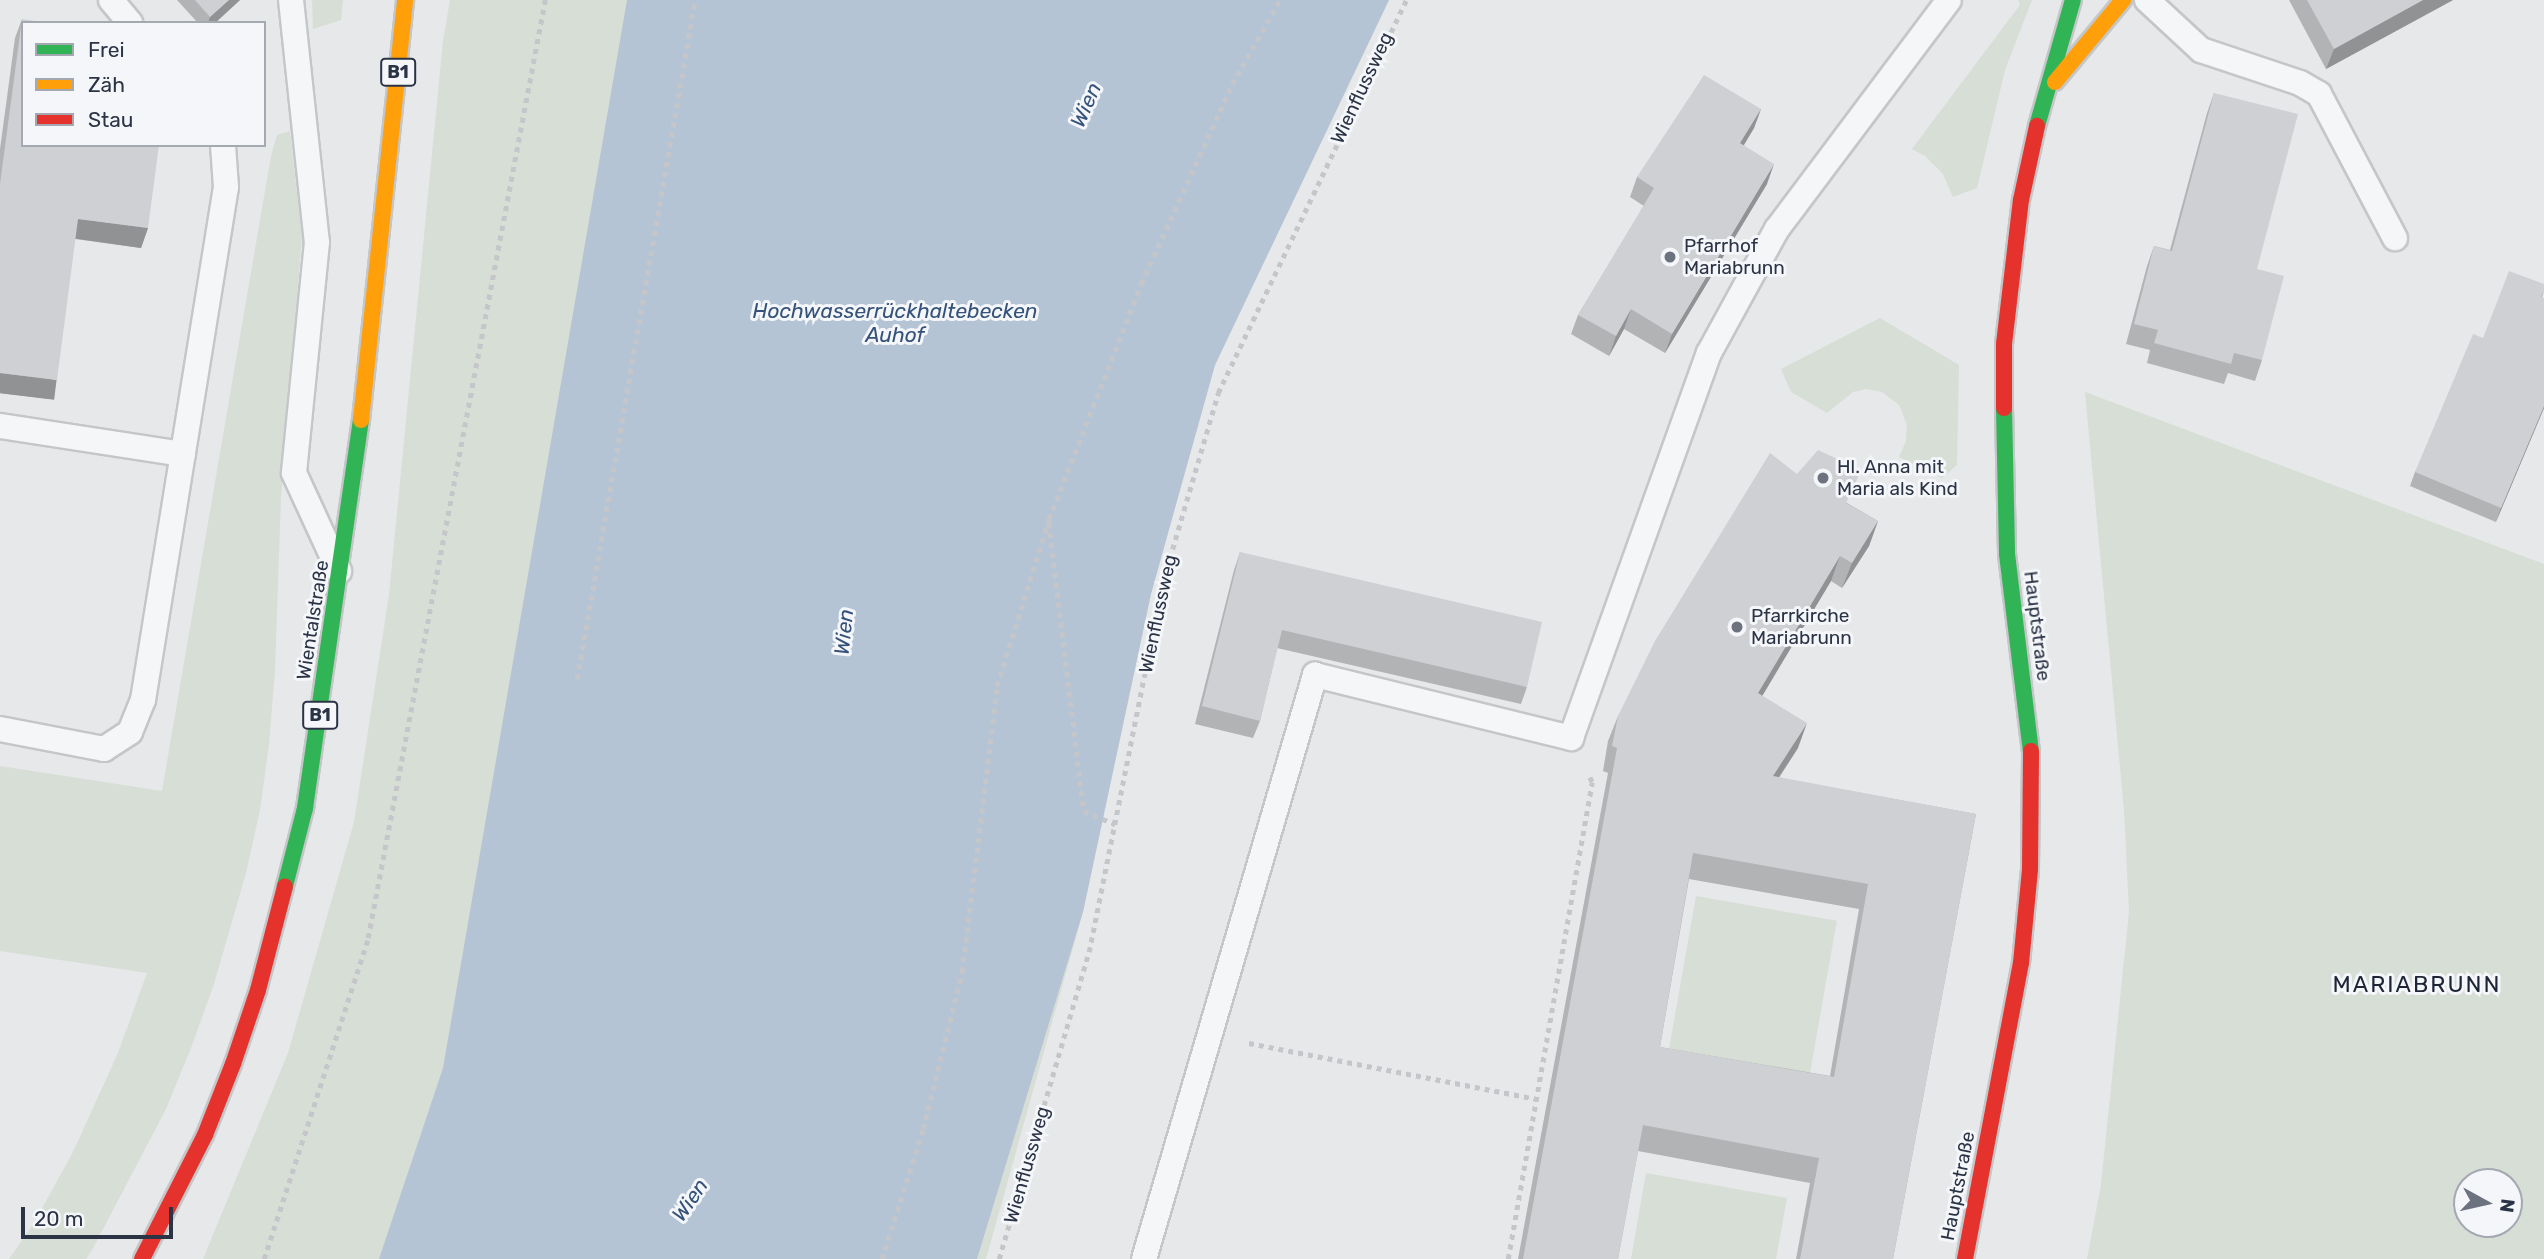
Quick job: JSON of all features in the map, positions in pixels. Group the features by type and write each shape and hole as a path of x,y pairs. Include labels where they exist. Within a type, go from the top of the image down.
{"main road":[{"name":"Wientalstraße","path":"142,1259 205,1135 258,990 305,808 341,576 369,361 405,0"},
{"name":"Hauptstraße","path":"1965,1259 2021,962 2030,869 2031,745 2007,554 2003,399 2010,273 2043,97 2073,0"},
{"path":"2043,97 2123,0"}],"lane":[{"path":"111,0 128,21"},
{"path":"291,0 317,242 294,473 341,576"},
{"path":"1144,1259 1315,675 1571,738 1709,353 1777,229 1949,0"},
{"path":"2147,0 2201,50 2300,83 2319,93 2395,238"},
{"path":"0,729 104,749 130,732 143,700 226,187 223,147"},
{"path":"0,426 183,454"}],"path":[{"path":"264,1259 368,938 545,0"},
{"path":"578,679 695,0"},
{"path":"882,1259 923,1129 962,972 997,686 1049,519 1141,284 1232,84 1280,0"},
{"name":"Wienflussweg","path":"999,1259 1089,952 1164,578 1218,393 1406,0"},
{"path":"1049,519 1084,811 1115,824"},
{"path":"1508,1259 1592,782 1571,738"},
{"path":"1210,1036 1536,1099"}],"shaded area":[{"path":"312,0 343,0 341,20 313,29"},
{"name":"Hochwasserrückhaltebecken Auhof","path":"450,0 1389,0 1215,365 1151,594 1083,912 986,1259 203,1259 288,1053 354,822 389,595 443,41"},
{"path":"2018,0 2032,0 2005,70 1977,188 1953,197 1943,174 1925,156 1912,149 2020,5"},
{"path":"290,131 302,236 281,497 275,670 269,744 260,810 246,873 214,984 191,1048 166,1109 92,1250 86,1259 9,1259 34,1223 73,1152 118,1053 147,973 0,951 0,766 162,791 271,156 277,135"},
{"path":"1880,318 1959,365 1957,465 1942,478 1899,457 1906,441 1907,425 1899,405 1882,392 1866,389 1853,392 1827,413 1791,392 1781,369"},
{"path":"2085,392 2544,564 2544,1259 2087,1259 2101,1185 2129,912 2124,810"},
{"path":"1696,896 1837,921 1809,1077 1668,1053"},
{"path":"1646,1173 1787,1198 1776,1259 1631,1259"}],"water":[{"name":"Hochwasserrückhaltebecken Auhof","path":"627,0 1389,0 1215,365 1151,594 1083,912 977,1259 379,1259 443,1068"}],"building":[{"path":"195,0 229,0 210,17"},
{"path":"2307,0 2423,0 2334,49"},
{"path":"21,26 21,147 159,147 148,228 78,219 57,380 0,373 0,184"},
{"name":"Pfarrhof Mariabrunn","path":"1704,75 1761,109 1740,143 1774,164 1672,334 1631,309 1616,336 1578,315 1654,188 1637,177"},
{"path":"2214,93 2298,114 2257,269 2284,276 2262,360 2234,353 2231,364 2154,343 2158,330 2134,324 2154,246 2172,251"},
{"path":"2509,271 2544,284 2541,297 2544,298 2544,406 2501,508 2415,472 2473,334 2483,338"},
{"path":"1818,450 1844,462 1859,475 1846,503 1878,521 1852,563 1840,556 1758,693 1807,723 1773,776 1976,814 1893,1259 1800,1259 1819,1158 1643,1125 1618,1259 1523,1259 1617,748 1612,746 1618,716 1655,641 1770,453 1797,474","holes":["1693,853 1868,884 1834,1077 1660,1047"]},
{"path":"1240,552 1542,622 1527,687 1282,630 1260,721 1202,706"}],"traffic: fast":[{"path":"2037,126 2073,0"},
{"path":"2004,408 2007,554 2031,751"},
{"path":"285,886 305,808 361,420"}],"traffic: slow":[{"path":"361,420 405,0"},
{"path":"2055,82 2123,0"}],"traffic: jam":[{"path":"2004,408 2004,344 2021,200 2037,126"},
{"path":"1965,1259 2021,963 2030,869 2031,751"},
{"path":"142,1259 205,1135 233,1064 258,990 285,886"}],"place":[{"name":"Pfarrhof Mariabrunn","path":"1670,257"},
{"name":"Hl. Anna mit Maria als Kind","path":"1823,478"},
{"name":"Pfarrkirche Mariabrunn","path":"1737,627"}],"district":[{"name":"MARIABRUNN","path":"2417,984"}],"water label":[{"name":"Wien","path":"1086,105"},
{"name":"Wien","path":"844,632"},
{"name":"Wien","path":"690,1200"}]}
